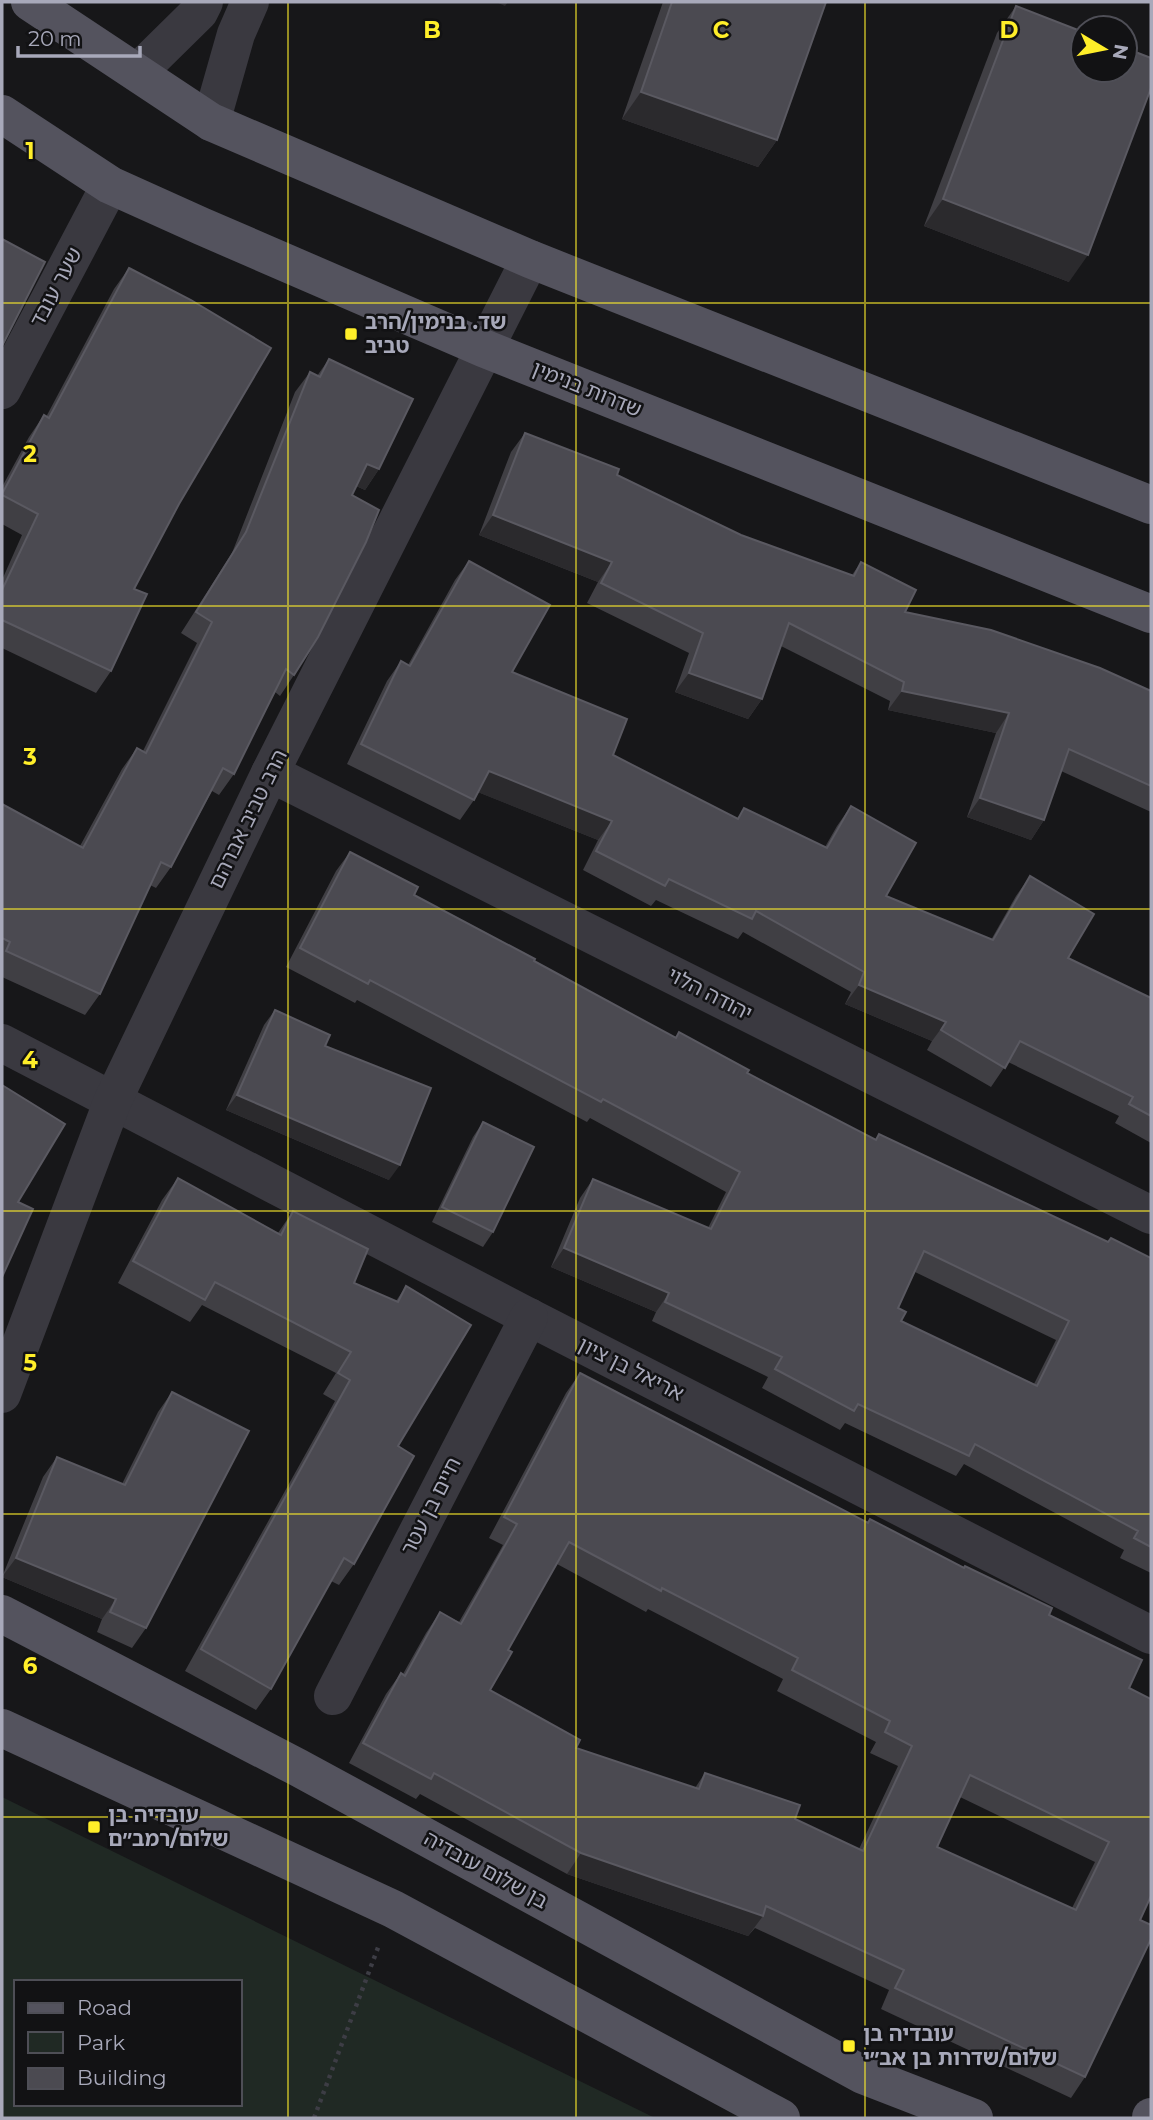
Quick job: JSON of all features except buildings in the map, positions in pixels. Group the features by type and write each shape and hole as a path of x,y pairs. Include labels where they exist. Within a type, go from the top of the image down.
{"main road":[{"path":"30,2 211,122 530,259 1151,505"},
{"name":"שדרות בנימין","path":"2,114 110,185 483,348 1151,614"},
{"name":"בן שלום עובדיה","path":"2,1614 297,1766 863,2075 974,2118"},
{"path":"2,1728 393,1909 781,2118"}],"street":[{"path":"138,72 199,12 204,2"},
{"path":"211,122 236,34 250,2"},
{"name":"שער עובד","path":"2,390 110,185"},
{"name":"הרב טביב אברהם","path":"2,1394 113,1100 270,773 530,259"},
{"name":"יהודה הלוי","path":"270,773 1151,1215"},
{"name":"אריאל בן ציון","path":"2,1043 529,1317 1151,1635"},
{"name":"חיים בן עטר","path":"333,1696 529,1317"}],"path":[{"path":"314,2118 393,1909"}],"green space":[{"path":"2,1797 655,2118 2,2118"}],"place":[{"name":"שד. בנימין/הרב טביב","path":"351,334"},
{"name":"עובדיה בן שלום/רמב״ם","path":"94,1827"},
{"name":"עובדיה בן שלום/שדרות בן אב״י","path":"849,2046"}]}
